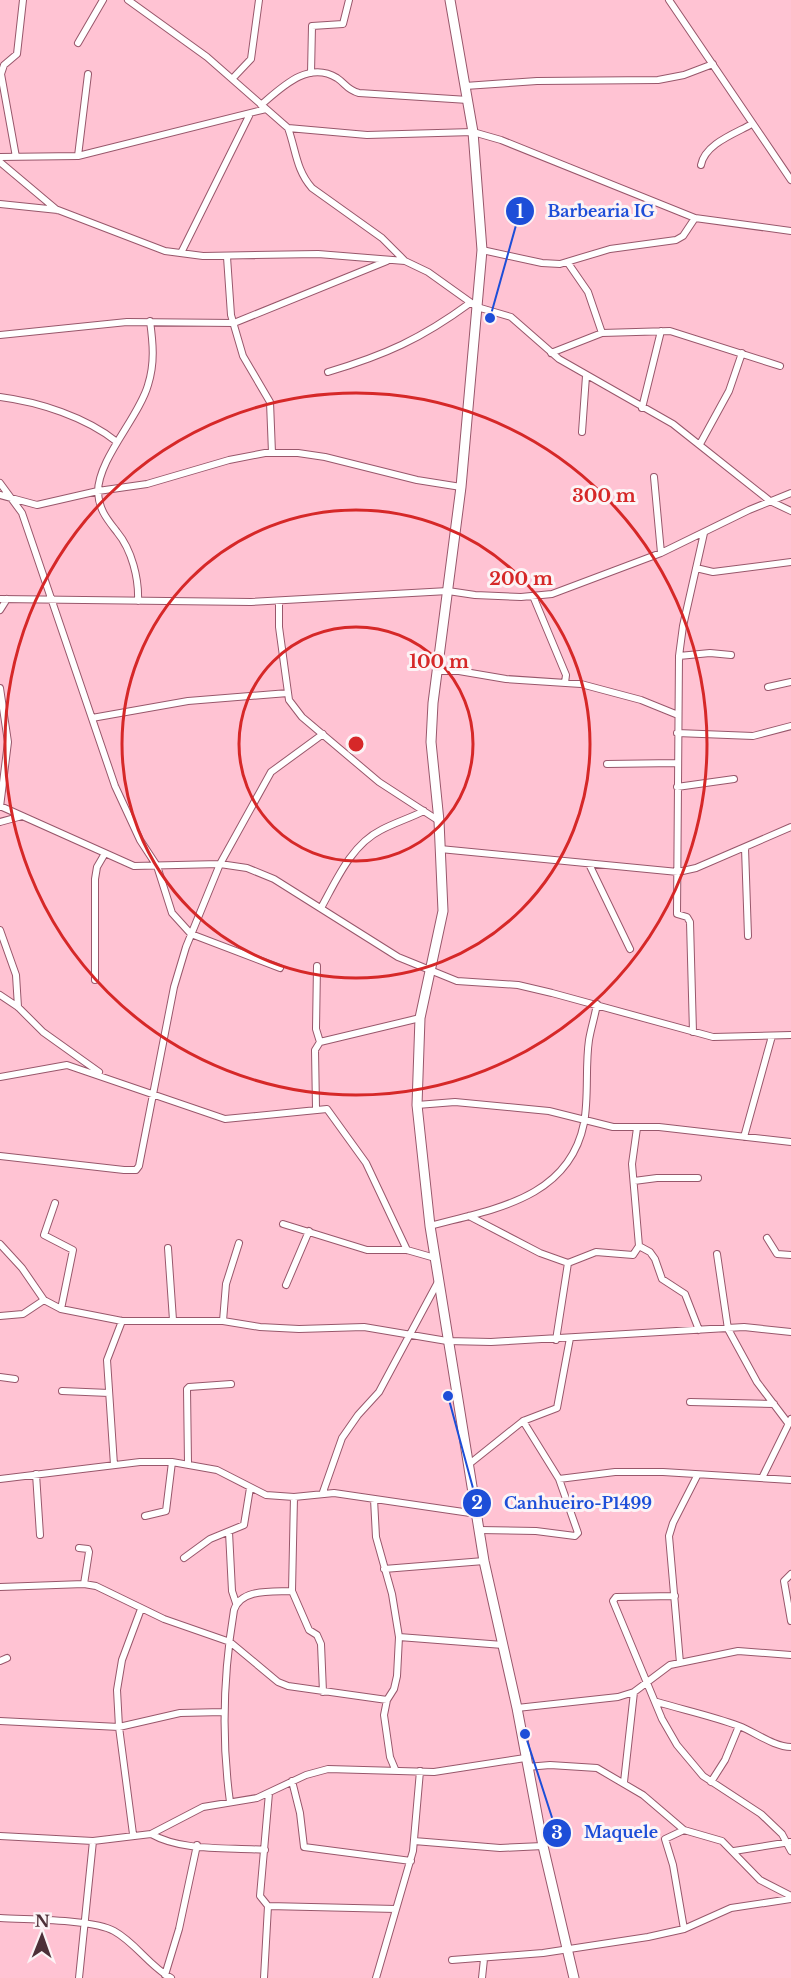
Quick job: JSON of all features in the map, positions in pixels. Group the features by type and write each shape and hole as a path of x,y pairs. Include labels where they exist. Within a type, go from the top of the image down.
{"street":[{"path":"10,169 13,157 1,74 4,65 17,54 23,0"},
{"path":"78,43 104,0"},
{"path":"129,0 233,78 288,128 303,178 312,188 382,238 405,261 428,272 473,305 511,317 551,353 586,376 673,424 770,501 791,511"},
{"path":"233,78 251,59 259,0"},
{"path":"311,73 312,26 343,24 349,0"},
{"path":"450,0 473,132 482,250 473,305 461,487 437,672 431,742 439,821 443,912 432,972 420,1018 417,1106 438,1282 484,1561 517,1708 543,1846 574,1978"},
{"path":"669,0 791,180"},
{"path":"465,86 537,81 658,80 684,75 713,64"},
{"path":"0,157 78,156 249,116 264,107 290,81 311,73 337,78 349,91 360,93 468,100"},
{"path":"78,156 88,74"},
{"path":"181,253 249,116"},
{"path":"701,165 703,156 712,147 752,124"},
{"path":"288,128 367,135 473,132 501,140 695,218 791,231"},
{"path":"0,162 58,210"},
{"path":"30,206 37,193"},
{"path":"0,204 58,210 134,241 181,253 227,256 318,254 405,261"},
{"path":"482,250 542,263 568,263 610,249 676,240 683,236 695,218"},
{"path":"227,256 234,323 243,356 270,402 272,453"},
{"path":"0,335 150,321 234,323 387,261"},
{"path":"568,263 588,292 602,333"},
{"path":"328,372 376,358 407,344 473,305"},
{"path":"138,601 139,583 117,532 109,525 101,510 98,491 117,442 148,387 153,365 150,321"},
{"path":"642,408 661,331"},
{"path":"551,353 602,333 670,331 780,366"},
{"path":"700,444 729,391 742,353"},
{"path":"582,432 586,376"},
{"path":"0,397 33,404 78,420 104,432 117,442"},
{"path":"0,495 37,505 98,491 147,484 229,460 272,453 325,457 417,480 461,487"},
{"path":"654,477 661,553"},
{"path":"0,483 22,513 116,786 140,840 158,866 172,913 191,934 280,968"},
{"path":"0,610 4,599 279,601 448,591 475,596 552,594 661,553 791,493"},
{"path":"693,1032 690,922 687,917 677,914 676,763 679,656 683,626 704,533"},
{"path":"696,568 713,572 791,562"},
{"path":"533,596 566,675 565,683"},
{"path":"279,601 279,627 289,700 302,717 379,782 439,821"},
{"path":"679,656 710,653 731,655"},
{"path":"437,672 565,683 619,693 678,715"},
{"path":"768,687 791,682"},
{"path":"0,688 4,750 0,806 75,838 104,855 135,866 220,864 247,868 265,875 321,908 398,957 457,981 518,986 597,1004 713,1037 791,1035"},
{"path":"92,718 188,701 288,693"},
{"path":"677,733 753,736 791,726"},
{"path":"0,1156 135,1170 140,1160 174,987 191,934 220,864 271,772 323,734"},
{"path":"607,764 676,763"},
{"path":"677,787 734,779"},
{"path":"321,908 346,863 364,842 379,831 424,812"},
{"path":"0,822 22,816"},
{"path":"440,849 678,872 696,868 791,827"},
{"path":"745,848 748,936"},
{"path":"95,980 95,879 97,867 104,855"},
{"path":"589,864 630,949"},
{"path":"0,930 16,975 18,1007"},
{"path":"317,966 316,1029 320,1042"},
{"path":"0,995 18,1007 44,1032 103,1076"},
{"path":"430,1226 469,1216 540,1191 569,1163 578,1146 584,1121 589,1039 597,1004"},
{"path":"316,1108 315,1050 320,1042 420,1018"},
{"path":"744,1137 772,1036"},
{"path":"0,1077 67,1065 225,1119 260,1118 316,1108 327,1109 366,1163 407,1250"},
{"path":"417,1106 455,1102 549,1112 613,1127 658,1126 791,1142"},
{"path":"469,1216 540,1252 568,1263 596,1252 633,1255 639,1246 632,1164 637,1128"},
{"path":"634,1181 698,1178"},
{"path":"55,1203 44,1235 70,1246 73,1250 61,1308"},
{"path":"283,1224 367,1250 407,1250 435,1258"},
{"path":"286,1285 309,1231"},
{"path":"767,1238 777,1254 791,1254"},
{"path":"222,1321 226,1284 239,1243"},
{"path":"0,1244 22,1268 44,1300 61,1308 122,1321 222,1321 298,1329 364,1327 447,1341 556,1340 744,1327 791,1332"},
{"path":"639,1246 650,1252 655,1259 662,1279 684,1294 699,1330"},
{"path":"168,1248 173,1320"},
{"path":"717,1254 728,1329 757,1382 789,1421 762,1478"},
{"path":"556,1340 568,1263"},
{"path":"323,1492 342,1438 358,1415 379,1392 438,1282"},
{"path":"0,1316 23,1314 44,1300"},
{"path":"114,1466 107,1360 122,1321"},
{"path":"468,1465 523,1421 557,1408 570,1338"},
{"path":"0,1377 15,1378"},
{"path":"188,1464 187,1389 231,1384"},
{"path":"62,1391 109,1393"},
{"path":"690,1402 774,1404"},
{"path":"479,1530 536,1531 575,1536 579,1530 559,1479 523,1421"},
{"path":"0,1479 172,1462 188,1464 234,1477 266,1495 294,1497 323,1492 477,1514"},
{"path":"145,1516 166,1511 172,1462"},
{"path":"559,1479 615,1472 791,1480"},
{"path":"36,1474 39,1535"},
{"path":"680,1663 670,1530 697,1476"},
{"path":"184,1558 210,1539 244,1525 250,1488"},
{"path":"294,1497 292,1591 309,1630 317,1635 321,1644 323,1692"},
{"path":"374,1499 376,1537 399,1637 397,1676 394,1689 387,1700 386,1734 395,1769"},
{"path":"229,1532 232,1591 236,1604 223,1712 223,1736 230,1802"},
{"path":"79,1548 88,1549 89,1552 84,1584"},
{"path":"384,1569 484,1561"},
{"path":"791,1574 784,1581 791,1621"},
{"path":"0,1587 84,1584 96,1586 141,1609 230,1642 278,1682 302,1690 387,1700"},
{"path":"236,1604 244,1596 292,1591"},
{"path":"675,1596 616,1598 613,1601 646,1680 677,1745 711,1782 760,1814 790,1842 791,1851"},
{"path":"133,1834 119,1726 117,1690 122,1660 141,1609"},
{"path":"399,1637 503,1645"},
{"path":"517,1708 618,1697 634,1692 646,1680 670,1665 680,1663 750,1650 791,1655"},
{"path":"0,1661 8,1658"},
{"path":"624,1782 634,1692"},
{"path":"657,1702 739,1726 783,1747 791,1747"},
{"path":"0,1721 119,1726 180,1713 223,1712"},
{"path":"711,1782 725,1760 739,1726"},
{"path":"0,1836 93,1841 133,1834 151,1834 203,1807 269,1793 292,1781 328,1769 451,1770 526,1762 566,1765 597,1768 624,1782 684,1830 722,1841 760,1880 791,1897"},
{"path":"376,1978 411,1861 420,1771"},
{"path":"292,1781 300,1813 304,1847 411,1861"},
{"path":"264,1978 268,1906 260,1896 269,1793"},
{"path":"684,1830 665,1839 673,1865 684,1929"},
{"path":"151,1834 163,1841 265,1850"},
{"path":"79,1978 93,1841"},
{"path":"414,1841 500,1848 543,1846"},
{"path":"734,1851 790,1842"},
{"path":"0,1918 97,1925 113,1930 168,1977 197,1845"},
{"path":"452,1960 568,1950 684,1929 731,1908 791,1897"},
{"path":"268,1906 396,1909"},
{"path":"482,1978 484,1959"}],"place":[{"name":"Barbearia IG","path":"490,318"},
{"name":"Canhueiro-P1499","path":"448,1396"},
{"name":"Maquele","path":"525,1734"}]}
